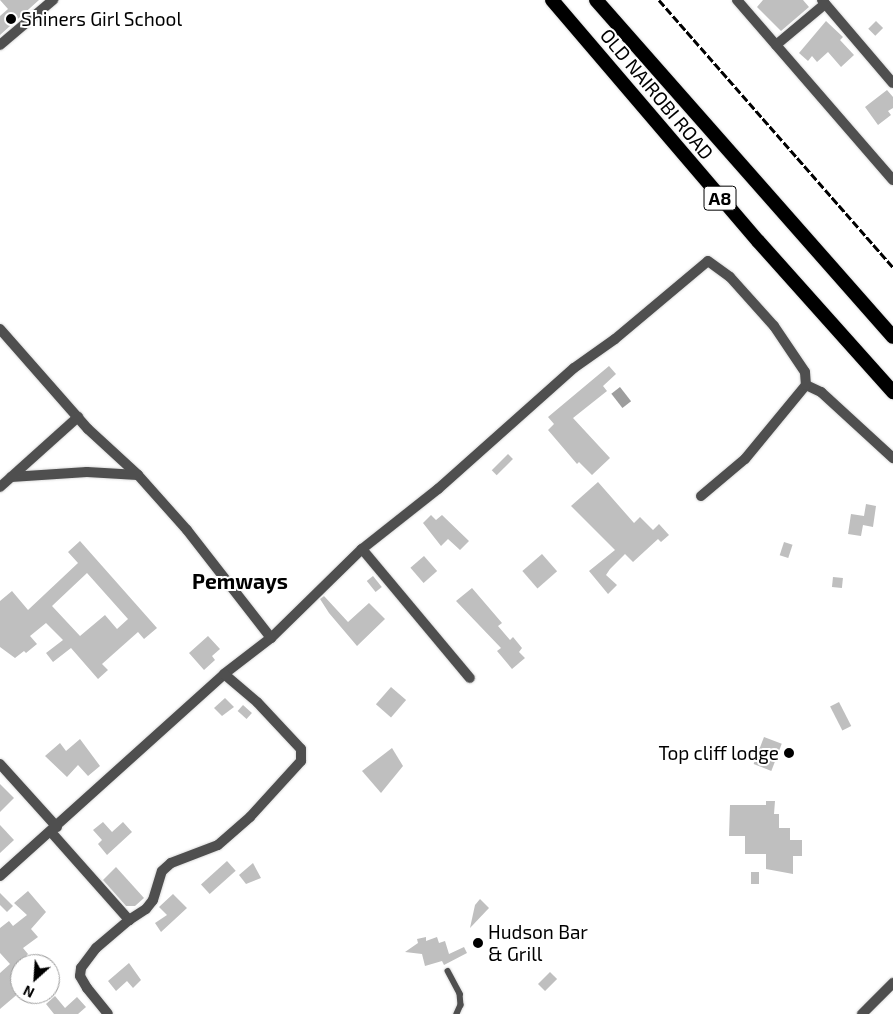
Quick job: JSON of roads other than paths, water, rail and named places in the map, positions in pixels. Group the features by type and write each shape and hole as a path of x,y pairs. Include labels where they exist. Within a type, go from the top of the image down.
{"highway":[{"name":"OLD NAIROBI ROAD","path":"552,0 758,241 893,392"},
{"name":"OLD NAIROBI ROAD","path":"596,0 893,337"}],"street":[{"path":"0,45 53,0"},
{"path":"737,0 893,180"},
{"path":"776,45 823,2 893,83"},
{"path":"0,876 224,674 271,638 362,549 438,489 574,368 708,262 730,277 774,326 805,372 806,385 745,459 701,496"},
{"path":"0,328 78,416 138,475 188,530 271,638"},
{"path":"806,385 821,392 893,458"},
{"path":"0,487 78,416"},
{"path":"11,477 87,472 138,475"},
{"path":"362,549 470,678"},
{"path":"108,1014 80,976 81,968 96,948 129,920 146,909 153,900 162,871 188,855 218,845 301,761 301,749 257,702 224,674"},
{"path":"0,764 129,920"},
{"path":"862,1014 893,984"}],"lane":[{"path":"448,971 460,994 461,1005 457,1014"}],"railway":[{"path":"659,0 893,267"}],"place":[{"name":"Shiners Girl School","path":"11,19"},
{"name":"Top cliff lodge","path":"789,753"},
{"name":"Hudson Bar & Grill","path":"478,943"}],"district":[{"name":"Pemways","path":"240,581"}]}
